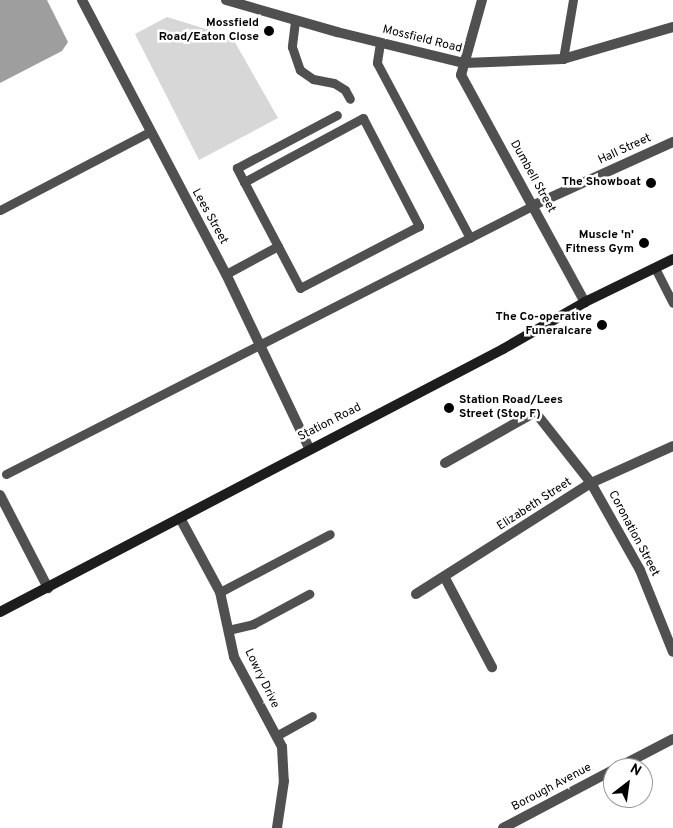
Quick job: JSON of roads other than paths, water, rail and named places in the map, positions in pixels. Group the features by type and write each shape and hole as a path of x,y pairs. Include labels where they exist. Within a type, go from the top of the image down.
{"main road":[{"name":"Station Road","path":"0,612 309,448 503,349 585,302 673,259"}],"street":[{"name":"Lees Street","path":"82,0 149,132 226,274 309,448"},
{"name":"Mossfield Road","path":"226,0 295,21 464,63 563,59 673,27"},
{"path":"464,63 482,0"},
{"name":"Dumbell Street","path":"464,63 461,75 585,302"},
{"name":"Hall Street","path":"534,206 673,142"},
{"name":"Coronation Street","path":"445,463 536,412 592,484 640,570 673,652"},
{"name":"Elizabeth Street","path":"416,594 445,578 592,484 673,446"},
{"path":"0,495 48,588"},
{"name":"Lowry Drive","path":"180,518 220,592 234,656 276,736 284,761 277,828"},
{"path":"445,578 492,667"},
{"path":"636,758 673,739"},
{"name":"Borough Avenue","path":"503,828 603,775"}],"lane":[{"path":"563,59 573,0"},
{"path":"295,21 292,47 300,70 313,79 334,83 345,90 350,99"},
{"path":"380,43 377,64 470,238"},
{"path":"244,182 363,118 420,226 300,288 236,168 337,115"},
{"path":"0,210 149,132"},
{"path":"6,474 534,206"},
{"path":"226,274 278,246"},
{"path":"655,268 673,302"},
{"path":"220,592 330,534"},
{"path":"228,630 253,624 309,594"},
{"path":"276,736 312,716"}],"place":[{"name":"Mossfield Road/Eaton Close","path":"269,31"},
{"name":"The Showboat","path":"651,183"},
{"name":"Muscle 'n' Fitness Gym","path":"644,243"},
{"name":"The Co-operative Funeralcare","path":"602,325"},
{"name":"Station Road/Lees Street (Stop F)","path":"449,408"}]}
